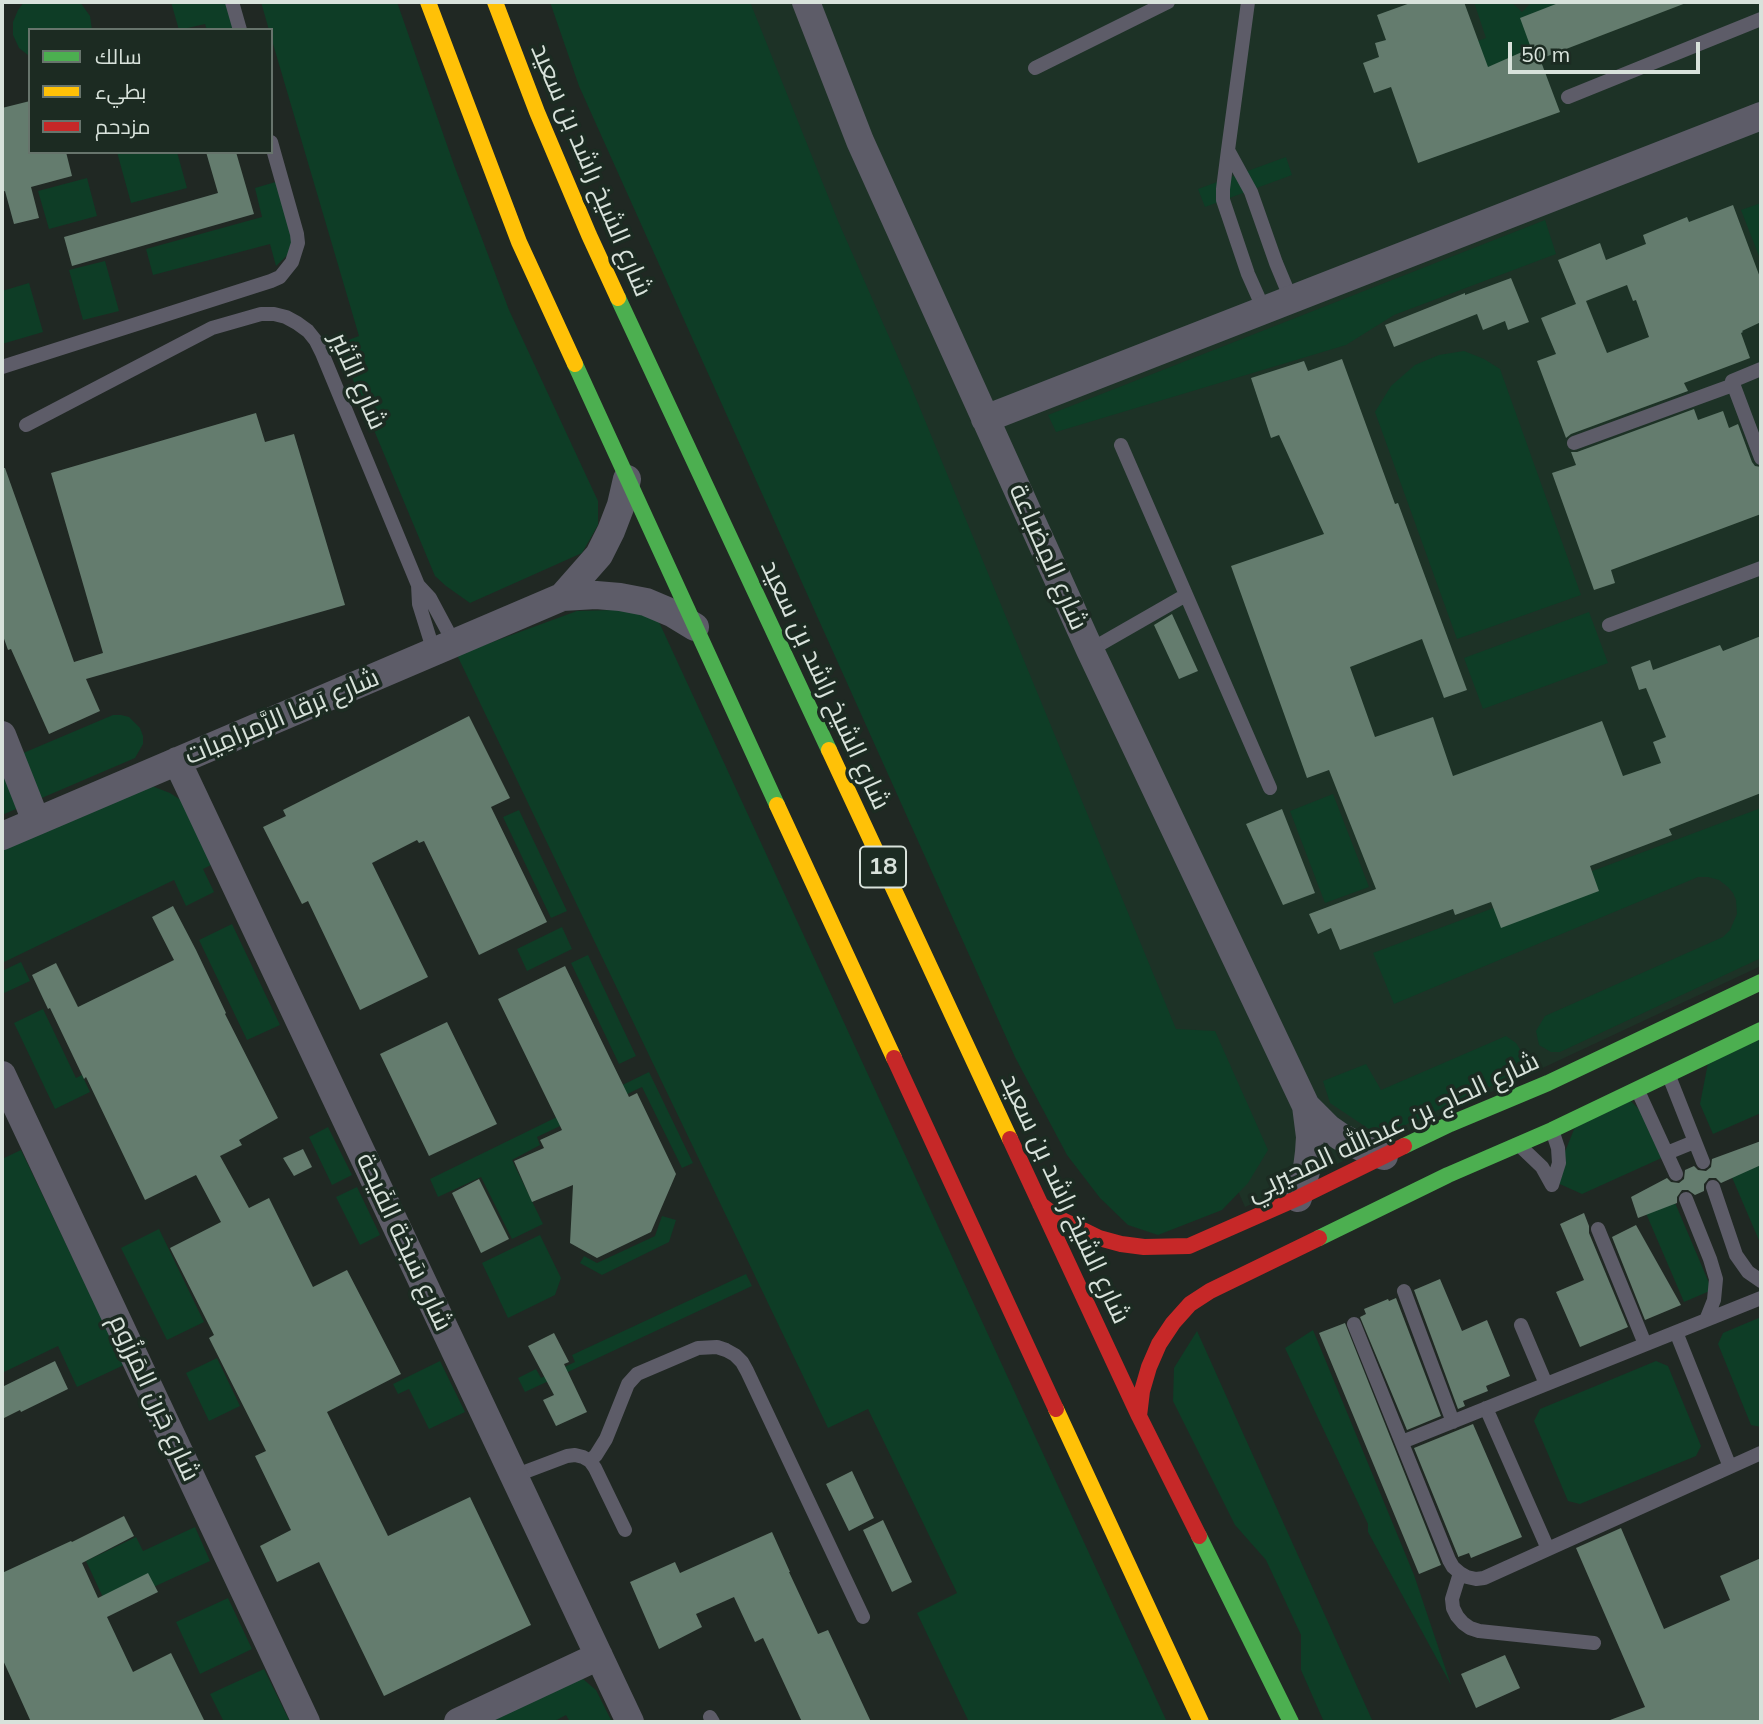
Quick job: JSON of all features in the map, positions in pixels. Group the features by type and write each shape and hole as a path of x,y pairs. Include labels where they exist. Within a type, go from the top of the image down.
{"main road":[{"path":"429,2 519,242 1201,1722"},
{"name":"شارع الشيخ راشد بن سعيد","path":"495,2 589,235 1139,1416 1291,1722"},
{"name":"شارع الحاج بن عبدالله المحيربي","path":"1040,1204 1068,1223 1100,1238 1144,1247 1189,1247 1450,1125 1548,1083 1761,982"},
{"path":"1139,1416 1142,1391 1159,1344 1190,1304 1210,1291 1448,1175 1552,1130 1761,1030"},
{"path":"1183,1266 1189,1247"},
{"path":"1192,1283 1200,1289 1210,1291"}],"street":[{"name":"شارع المِضباعة","path":"806,2 860,141 985,419 1090,650 1306,1106 1309,1152 1298,1198"},
{"path":"985,419 1761,116"},
{"name":"شارع بَرقا الرَّمرامِيات","path":"562,597 599,555 616,518 627,479"},
{"name":"شارع بَرقا الرَّمرامِيات","path":"2,835 562,597 593,595 646,602 672,612 695,627"},
{"path":"2,735 37,821"},
{"name":"شارع سَبخة الفَيحة","path":"177,761 630,1722"},
{"name":"شارع جَرن المَرزُوم","path":"2,1074 306,1722"},
{"name":"شارع المِضباعة","path":"1306,1106 1341,1137 1384,1156"},
{"path":"458,1722 599,1656"}],"lane":[{"path":"232,2 239,28"},
{"path":"1035,68 1168,2"},
{"path":"1248,2 1223,200 1248,274 1264,310"},
{"path":"1568,97 1761,19"},
{"path":"2,367 280,276 292,262 298,243 273,149"},
{"path":"1228,150 1251,192 1291,299"},
{"name":"شارع الأثير","path":"26,425 212,328 261,314 286,317 308,331 316,341 418,585 419,604 444,647"},
{"path":"1761,369 1732,381 1761,458"},
{"path":"1574,443 1733,385"},
{"path":"1121,445 1270,788"},
{"path":"1608,625 1761,568"},
{"name":"شارع الأثير","path":"418,585 430,598 444,647"},
{"path":"1090,650 1186,595"},
{"path":"1668,1075 1703,1162"},
{"path":"1637,1090 1676,1174"},
{"path":"1519,1145 1542,1167 1552,1185 1559,1163 1558,1148 1552,1130"},
{"path":"1667,1153 1694,1142"},
{"path":"1713,1187 1736,1255 1748,1272 1761,1281"},
{"path":"1686,1199 1716,1279 1714,1300 1706,1320"},
{"path":"1701,1236 1726,1227"},
{"path":"1598,1229 1645,1344"},
{"path":"1404,1291 1453,1422"},
{"path":"1402,1442 1761,1298"},
{"path":"1354,1324 1449,1560 1467,1577 1484,1578 1761,1453"},
{"path":"1521,1325 1546,1384"},
{"path":"1676,1332 1730,1467"},
{"path":"590,1461 606,1439 628,1384 637,1374 698,1349 717,1347 735,1355 747,1371 863,1617"},
{"path":"1486,1408 1548,1549"},
{"path":"514,1476 567,1456 583,1457 595,1468 625,1530"},
{"path":"1460,1573 1452,1599 1453,1608 1462,1623 1470,1628 1594,1643"}],"shaded area":[{"path":"681,2 1761,2 1761,966 1245,1207 1177,1053"}],"green space":[{"path":"24,2 80,2 90,16 92,28 28,28 28,55 19,48 13,35 13,22"},
{"path":"171,2 226,2 233,28 206,28 205,24 178,28"},
{"path":"261,2 397,2 454,165 509,310 598,501 598,525 582,553 470,603 435,576 338,344 359,336 273,44 273,28 268,28"},
{"path":"550,2 750,2 838,221 912,389 1176,1029 1215,1031 1268,1150 1248,1183 1222,1210 1158,1235 1128,1225 1100,1198 1067,1155 1015,1057 579,86"},
{"path":"1474,2 1511,2 1522,12 1532,2 1576,2 1580,12 1609,2 1624,2 1629,17 1498,65 1505,87 1461,47 1486,38"},
{"path":"118,154 178,154 187,188 131,203"},
{"path":"1286,157 1292,175 1205,207 1198,189"},
{"path":"87,178 97,216 49,229 38,191"},
{"path":"279,181 294,237 293,250 276,266 270,244 153,275 146,249 262,217 255,188"},
{"path":"1761,203 1761,261 1741,210"},
{"path":"1545,220 1556,254 1394,315 1346,345 1056,432 1048,415"},
{"path":"105,261 119,311 83,320 69,270"},
{"path":"29,283 43,332 2,344 2,291"},
{"path":"1464,351 1500,369 1581,595 1457,639 1375,412 1391,386 1415,365 1439,355"},
{"path":"653,609 1167,1722 969,1722 917,1613 957,1593 868,1409 828,1428 457,655 577,611"},
{"path":"1589,612 1608,663 1483,709 1464,658"},
{"path":"113,715 129,717 140,728 143,744 135,758 2,815 2,762"},
{"path":"149,785 170,793 187,804 215,863 203,869 214,892 186,906 174,880 2,963 2,849"},
{"path":"1333,794 1369,887 1325,903 1290,811"},
{"path":"1761,808 1761,958 1560,1052 1551,1052 1539,1045 1536,1031 1545,1016 1723,937 1730,930 1737,914 1733,893 1719,880 1698,877 1394,1004 1373,953"},
{"path":"519,810 567,911 551,918 503,817"},
{"path":"232,924 280,1025 247,1040 199,940"},
{"path":"562,927 572,949 527,971 517,949"},
{"path":"588,955 636,1056 619,1064 571,963"},
{"path":"21,962 30,981 2,994 2,971"},
{"path":"43,1009 76,1078 82,1075 90,1092 55,1109 14,1023"},
{"path":"1506,1036 1516,1043 1524,1056 1525,1071 1407,1124 1384,1139 1330,1103 1323,1081 1366,1064 1381,1090"},
{"path":"1761,1039 1761,1113 1713,1134 1700,1104 1708,1063"},
{"path":"649,1072 693,1163 682,1168 642,1087 537,1137 540,1145 512,1160 543,1224 512,1239 481,1177 438,1197 430,1179"},
{"path":"1630,1100 1652,1123 1666,1156 1582,1194 1553,1181 1575,1127"},
{"path":"328,1127 352,1175 332,1185 309,1137"},
{"path":"21,1150 124,1365 77,1387 58,1346 2,1373 2,1159"},
{"path":"1759,1163 1761,1167 1761,1245 1731,1175"},
{"path":"357,1187 380,1235 360,1245 336,1197"},
{"path":"1673,1198 1712,1290 1684,1302 1645,1211"},
{"path":"662,1216 676,1220 669,1242 602,1275 580,1263 584,1256 597,1263 655,1236"},
{"path":"159,1229 204,1322 167,1340 121,1248"},
{"path":"540,1235 561,1278 555,1295 508,1318 482,1263"},
{"path":"746,1274 752,1286 525,1392 518,1378 536,1369 541,1378 575,1362 572,1355"},
{"path":"1761,1317 1761,1427 1751,1425 1718,1344 1723,1333"},
{"path":"1313,1330 1414,1575 1451,1685 1368,1532 1368,1524 1285,1348"},
{"path":"1197,1331 1373,1722 1324,1722 1301,1670 1301,1635 1266,1560 1235,1525 1173,1401 1174,1368"},
{"path":"217,1358 240,1406 209,1421 186,1373"},
{"path":"440,1361 465,1412 429,1429 409,1389 398,1394 393,1384"},
{"path":"1656,1361 1668,1366 1701,1446 1696,1456 1580,1504 1568,1501 1534,1421 1540,1409"},
{"path":"195,1527 210,1561 108,1608 86,1561 136,1537 143,1551"},
{"path":"228,1598 252,1649 200,1674 176,1622"},
{"path":"264,1669 290,1722 224,1722 210,1694"},
{"path":"569,1674 583,1679 596,1690 612,1722 570,1722 566,1715 553,1722 481,1722"}],"building":[{"path":"1413,2 1464,2 1488,67 1531,48 1520,18 1561,2 1686,3 1540,59 1560,112 1418,163 1391,87 1374,93 1363,63 1379,57 1375,43 1386,40 1377,15"},
{"path":"28,102 28,154 66,154 72,176 31,187 39,218 14,224 5,191 2,192 2,108"},
{"path":"207,154 237,154 254,214 72,266 64,237 218,193"},
{"path":"1733,205 1761,280 1761,322 1741,333 1750,358 1684,383 1688,391 1566,438 1537,361 1556,354 1541,318 1576,304 1558,260 1600,243 1606,260 1646,244 1643,235 1687,217 1689,222","holes":["1627,285 1633,301 1636,300 1649,337 1607,353 1586,301"]},
{"path":"1511,278 1529,322 1508,330 1505,321 1483,330 1477,314 1394,347 1385,325"},
{"path":"1342,359 1467,690 1444,698 1422,639 1350,667 1375,737 1433,717 1453,776 1602,721 1623,776 1661,763 1653,742 1666,737 1646,688 1639,690 1631,667 1650,660 1653,670 1720,645 1723,651 1761,636 1761,793 1669,829 1672,835 1590,866 1599,891 1501,928 1491,902 1455,915 1453,909 1340,950 1331,928 1318,934 1309,914 1376,889 1329,770 1307,778 1231,566 1324,534 1279,435 1271,438 1251,378 1304,361 1308,371"},
{"path":"1694,409 1698,420 1723,411 1729,428 1738,424 1752,462 1761,467 1761,514 1611,570 1615,583 1594,590 1552,473 1576,465 1571,452"},
{"path":"256,413 265,442 294,434 345,605 86,679 100,711 49,734 2,633 2,468 5,468 74,662 103,653 51,473"},
{"path":"1172,614 1198,671 1179,679 1154,625"},
{"path":"469,716 510,798 491,807 547,922 479,955 424,841 419,843 417,840 372,863 428,977 360,1010 308,901 302,904 263,827 286,816 283,810"},
{"path":"1282,809 1315,893 1283,905 1246,824"},
{"path":"173,906 278,1118 239,1140 242,1145 220,1156 249,1208 269,1198 313,1287 347,1270 401,1374 327,1412 388,1536 470,1497 531,1625 384,1696 319,1562 277,1582 260,1546 291,1530 255,1456 266,1451 209,1338 214,1335 170,1248 221,1222 196,1175 145,1200 86,1077 84,1079 32,975 56,963 78,1007 174,960 152,917"},
{"path":"565,966 629,1097 637,1093 676,1174 651,1232 597,1258 570,1243 573,1185 532,1202 514,1161 544,1148 540,1140 562,1130 498,999"},
{"path":"447,1022 497,1124 429,1156 380,1054"},
{"path":"1761,1141 1761,1165 1721,1183 1716,1178 1709,1178 1704,1184 1704,1191 1695,1195 1688,1190 1682,1190 1677,1197 1677,1203 1638,1218 1631,1197 1667,1178 1671,1182 1679,1183 1684,1179 1685,1170 1694,1166 1698,1170 1706,1171 1711,1167 1712,1159"},
{"path":"303,1149 312,1167 294,1176 283,1158"},
{"path":"479,1179 509,1239 481,1253 452,1193"},
{"path":"1584,1213 1589,1233 1628,1327 1580,1347 1556,1292 1584,1280 1560,1224"},
{"path":"1636,1225 1681,1305 1645,1320 1612,1237"},
{"path":"1440,1279 1462,1331 1487,1320 1510,1376 1486,1386 1488,1391 1463,1401 1465,1406 1458,1409 1414,1290"},
{"path":"1396,1298 1441,1416 1407,1430 1360,1317 1366,1314 1364,1309"},
{"path":"1345,1323 1441,1565 1419,1574 1319,1333"},
{"path":"554,1333 569,1362 564,1364 587,1412 556,1426 543,1400 554,1395 528,1346"},
{"path":"55,1361 68,1389 2,1419 2,1387"},
{"path":"1473,1424 1522,1537 1471,1558 1469,1553 1458,1557 1414,1448"},
{"path":"852,1471 874,1518 849,1531 826,1484"},
{"path":"124,1516 134,1536 82,1563 98,1598 148,1573 158,1592 107,1617 133,1672 171,1653 205,1722 31,1722 2,1658 2,1573"},
{"path":"883,1520 912,1582 892,1592 863,1530"},
{"path":"1621,1528 1664,1629 1730,1600 1720,1576 1761,1558 1761,1722 1611,1722 1610,1720 1645,1707 1576,1548"},
{"path":"772,1532 818,1634 828,1630 871,1722 802,1722 763,1638 755,1642 734,1597 696,1614 702,1627 659,1649 630,1582 675,1562 680,1573"},
{"path":"1505,1655 1520,1688 1476,1708 1461,1674"}],"traffic: fast":[{"path":"618,298 829,750"},
{"path":"575,364 777,805"},
{"path":"1404,1146 1548,1083 1761,982"},
{"path":"1319,1238 1761,1030"},
{"path":"1199,1536 1291,1722"}],"traffic: slow":[{"path":"428,2 519,242 575,364"},
{"path":"495,2 537,112 618,298"},
{"path":"829,750 1010,1139"},
{"path":"777,805 894,1058"},
{"path":"1056,1409 1201,1722"}],"traffic: jam":[{"path":"894,1058 1056,1409"},
{"path":"1010,1139 1139,1416 1199,1536"},
{"path":"1040,1204 1058,1218 1099,1238 1144,1247 1189,1246 1298,1198 1404,1146"},
{"path":"1139,1416 1142,1391 1159,1344 1190,1304 1210,1291 1319,1238"}]}
